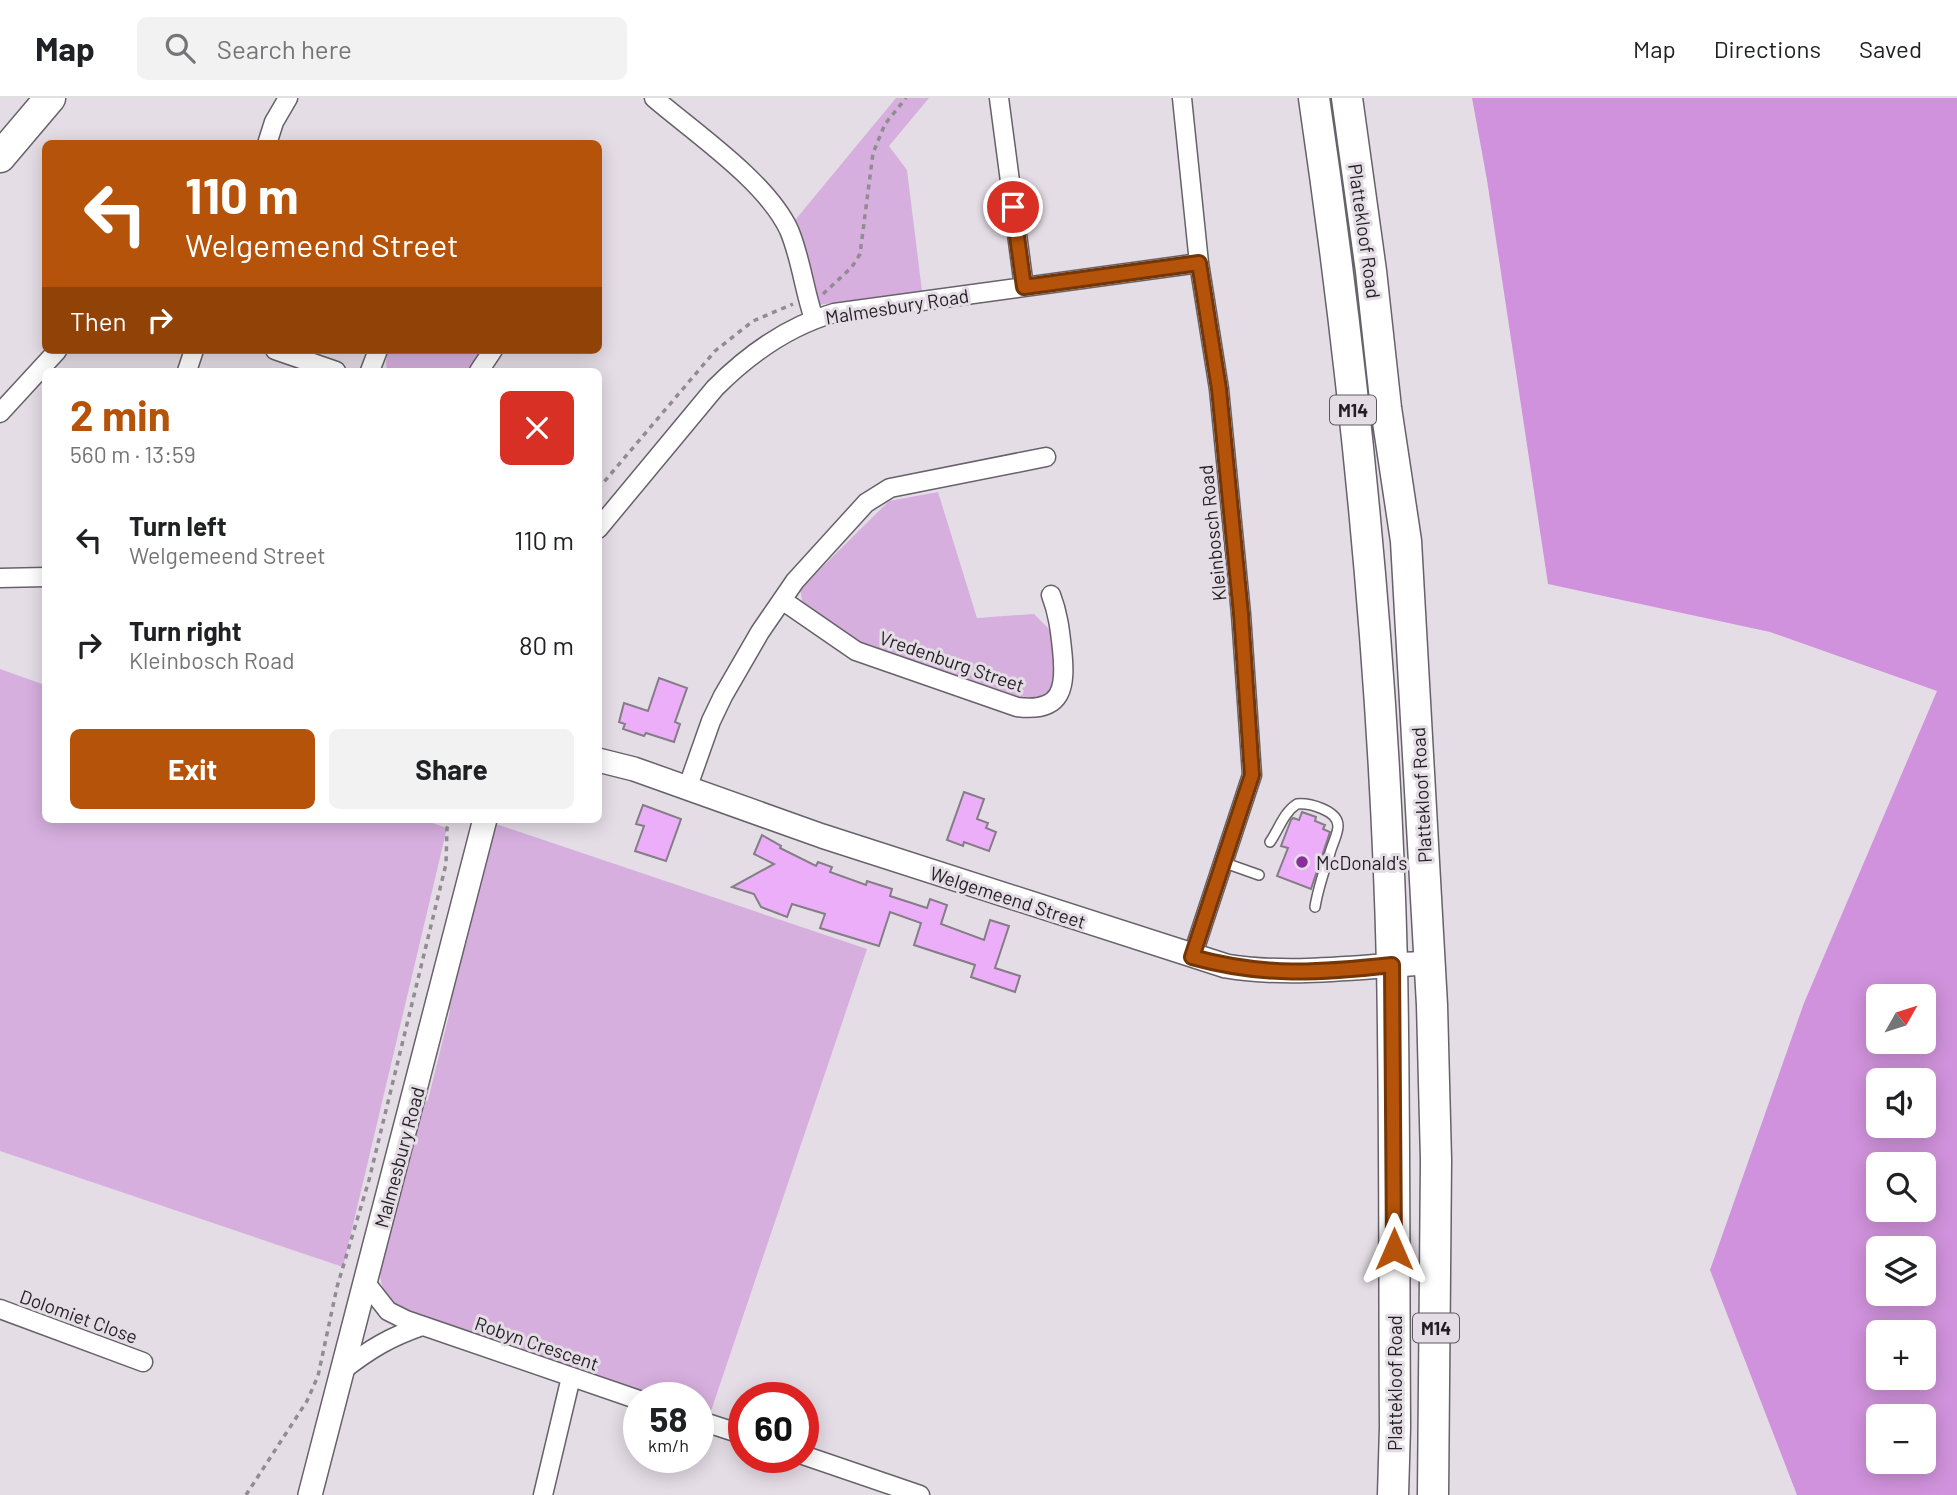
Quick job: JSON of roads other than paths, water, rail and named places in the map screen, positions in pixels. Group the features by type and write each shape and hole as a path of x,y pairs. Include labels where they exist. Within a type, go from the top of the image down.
{"main road":[{"path":"0,157 50,98"},
{"name":"Plattekloof Road","path":"1314,98 1344,321 1380,723 1392,965 1395,1427 1393,1495"},
{"name":"Plattekloof Road","path":"1347,98 1371,271 1386,408 1406,541 1429,963 1436,1160 1433,1495"}],"street":[{"path":"268,140 274,122 288,98"},
{"path":"654,98 757,185 773,203 795,247 814,319"},
{"path":"999,98 1024,287"},
{"name":"Kleinbosch Road","path":"1182,98 1199,263 1220,402 1241,614 1252,775 1192,957"},
{"name":"Malmesbury Road","path":"602,524 732,371 772,341 814,319 834,313 1199,263"},
{"path":"0,412 54,354"},
{"path":"287,354 327,368"},
{"path":"687,789 711,721 754,643 795,581 866,503 890,488 1046,457"},
{"path":"0,578 42,577"},
{"name":"Vredenburg Street","path":"782,600 856,650 1017,707 1034,709 1054,701 1063,687 1065,674 1058,613 1051,595"},
{"name":"Welgemeend Street","path":"602,761 634,769 822,836 1226,966 1259,971 1310,972 1429,963"},
{"name":"Malmesbury Road","path":"310,1495 484,823"},
{"name":"Robyn Crescent","path":"366,1283 388,1311 422,1326 623,1395"},
{"name":"Dolomiet Close","path":"0,1309 143,1362"},
{"path":"343,1370 373,1347 422,1326"},
{"path":"543,1495 570,1377"},
{"path":"819,1461 901,1492 920,1495"}],"lane":[{"path":"1270,842 1281,828 1286,815 1297,804 1308,804 1331,813 1337,820 1337,831 1318,889 1315,907"},
{"path":"1225,863 1259,875"}],"place":[{"name":"McDonald's","path":"1302,862"}]}
